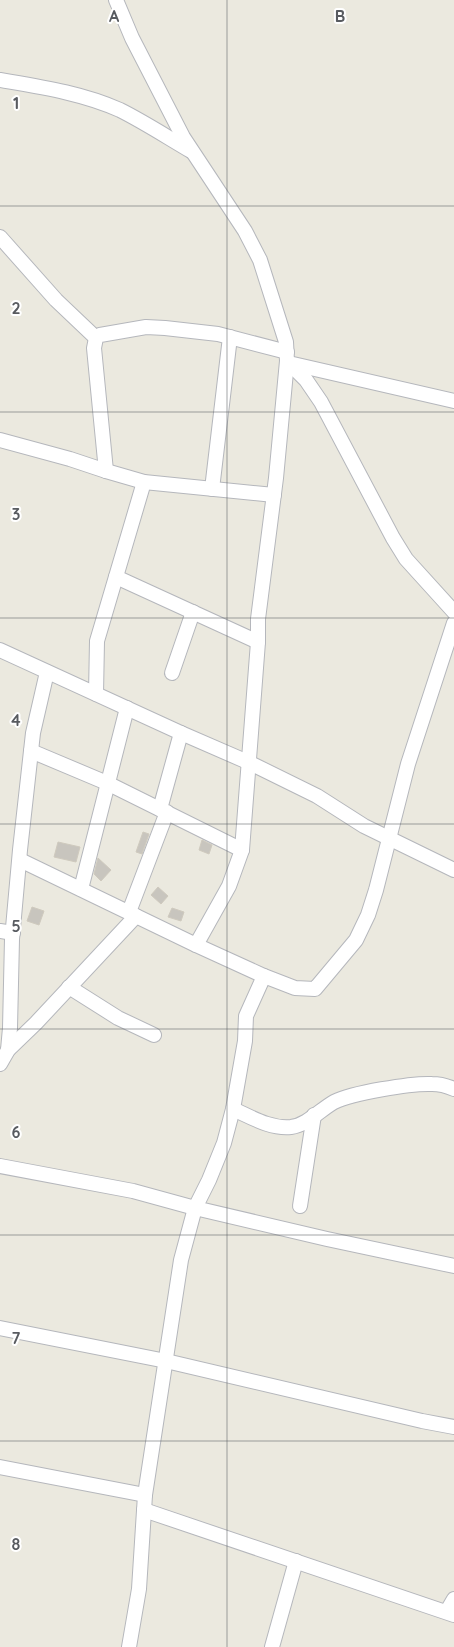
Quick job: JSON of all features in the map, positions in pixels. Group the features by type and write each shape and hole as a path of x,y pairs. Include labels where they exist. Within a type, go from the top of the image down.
{"street":[{"path":"116,0 132,38 183,137 245,231 260,260 284,331 289,359 258,619 250,762 242,850 229,886 196,945"},
{"path":"0,80 70,93 100,103 120,111 193,152"},
{"path":"0,237 56,300 96,338"},
{"path":"106,471 94,348 96,338 100,335 146,327 218,334 289,359 454,401"},
{"path":"212,489 230,337"},
{"path":"289,359 321,402 406,559 454,612"},
{"path":"0,440 144,482 274,495"},
{"path":"96,694 97,641 144,482"},
{"path":"116,577 258,642"},
{"path":"172,673 192,612"},
{"path":"20,860 264,976 295,988 312,990 317,987 356,940 364,924 376,890 408,764 454,623"},
{"path":"0,650 181,733 250,762 317,796 364,826 454,870"},
{"path":"8,1050 10,1028 6,932 20,860 36,716 47,672"},
{"path":"81,889 127,708"},
{"path":"0,1064 8,1050 69,987 132,914 164,810 181,733"},
{"path":"31,751 107,783 242,850"},
{"path":"129,1647 139,1589 145,1495 181,1260 195,1208 224,1142 233,1109 245,1041 246,1016 264,976"},
{"path":"69,987 118,1018 154,1035"},
{"path":"233,1109 263,1123 291,1127 300,1124 335,1102 362,1093 419,1084 438,1084 454,1089"},
{"path":"300,1206 314,1116"},
{"path":"0,1166 133,1191 195,1208 327,1239 454,1266"},
{"path":"0,1328 166,1361 422,1422 454,1427"},
{"path":"0,1467 145,1495"},
{"path":"144,1510 296,1561 452,1608"},
{"path":"272,1647 296,1561"}],"building":[{"path":"143,832 149,834 142,854 136,852"},
{"path":"202,840 212,845 209,854 199,850"},
{"path":"58,842 80,847 76,862 54,857"},
{"path":"98,858 111,870 101,881 94,874"},
{"path":"158,887 168,896 161,904 151,895"},
{"path":"32,907 44,911 39,925 27,921"},
{"path":"172,908 184,912 181,921 168,917"}]}
